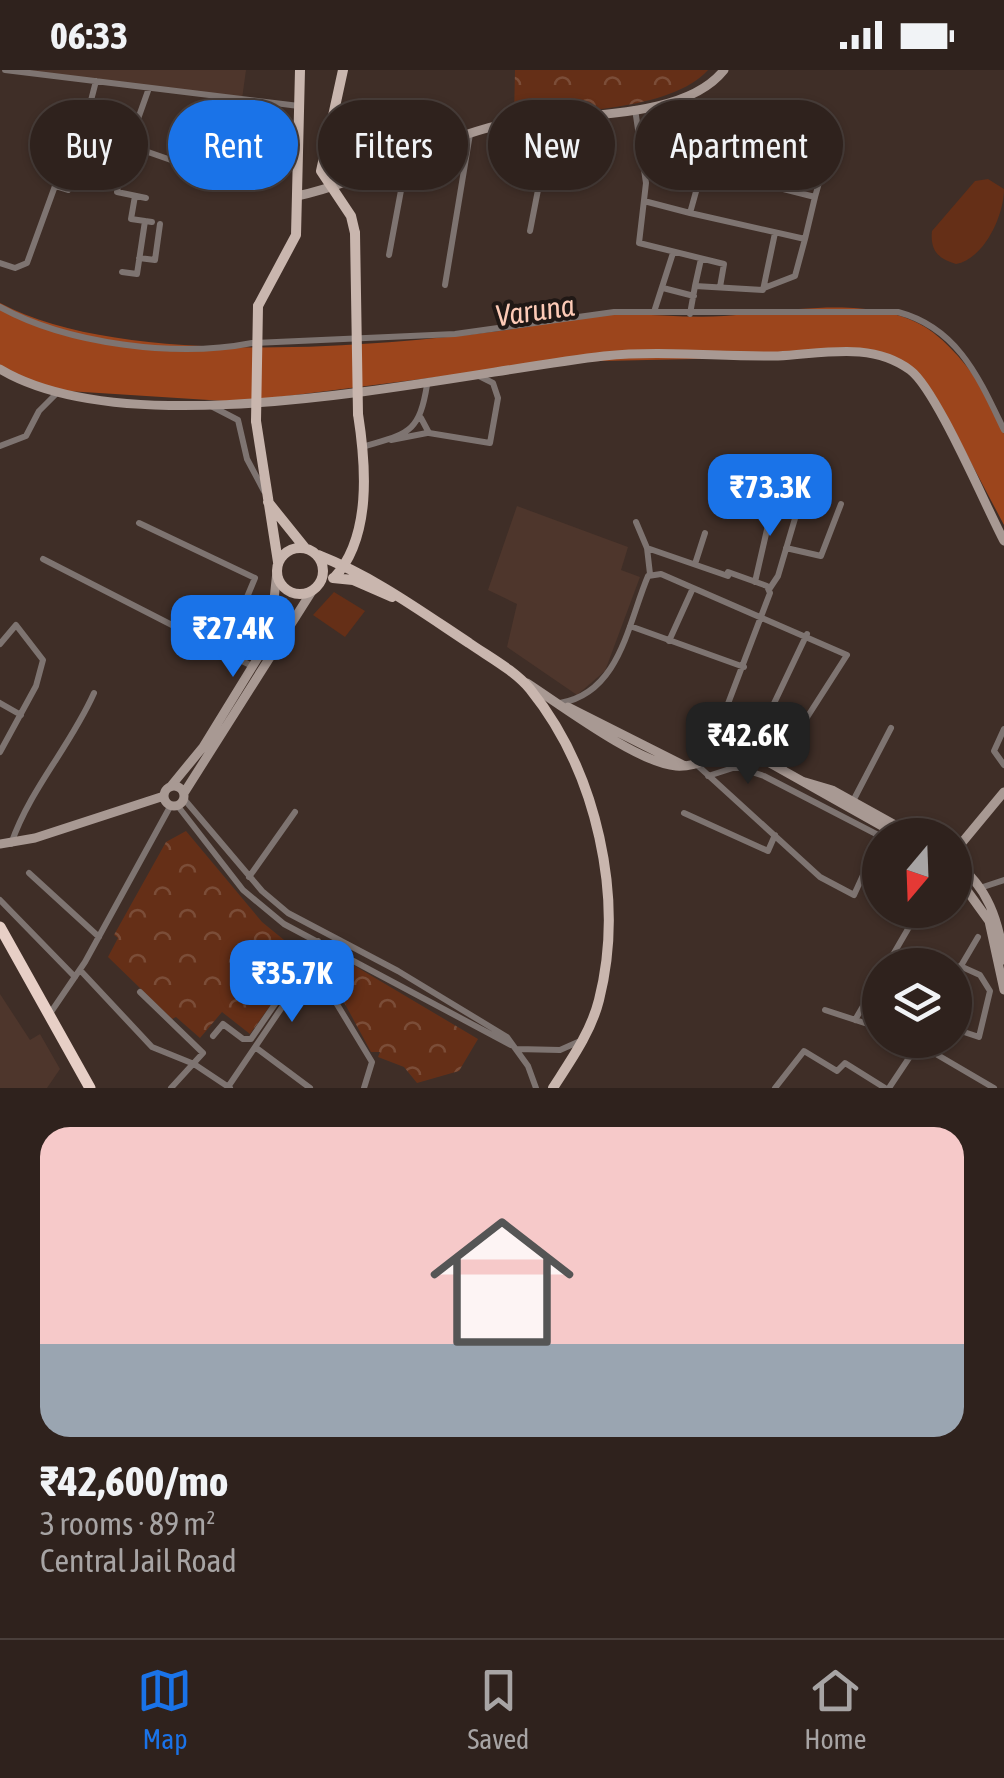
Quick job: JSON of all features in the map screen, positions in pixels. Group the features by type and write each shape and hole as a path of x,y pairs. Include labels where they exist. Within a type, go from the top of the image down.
{"highway":[{"path":"0,926 90,1088"}],"main road":[{"path":"300,70 296,235 258,306 256,421 281,584 292,593 316,587 346,566 362,515 355,233 351,216 333,190"},
{"path":"336,100 343,70"},
{"path":"265,495 305,548 346,566 412,604 520,678 558,735 583,788 606,867 608,956 599,1003 586,1036 553,1088"},
{"path":"278,567 291,549 305,548"},
{"path":"316,587 324,568 318,555"},
{"path":"334,578 367,584 412,604"}],"street":[{"path":"0,78 4,70 299,106"},
{"path":"671,100 704,91 724,70"},
{"path":"0,263 15,268 24,266 55,186 68,190 96,81"},
{"path":"145,100 149,88"},
{"path":"615,111 635,109"},
{"path":"445,285 470,134 488,130"},
{"path":"116,190 146,198"},
{"path":"296,196 323,190"},
{"path":"389,255 401,190"},
{"path":"530,230 538,190"},
{"path":"645,190 640,243 724,264 720,288"},
{"path":"690,213 696,190"},
{"path":"788,190 816,197"},
{"path":"696,286 764,288 796,276 818,190"},
{"path":"135,196 131,220 153,223"},
{"path":"644,201 804,239"},
{"path":"122,272 136,274 153,223"},
{"path":"139,258 155,260 153,223"},
{"path":"764,288 775,232"},
{"path":"654,312 673,253"},
{"path":"690,314 701,259"},
{"path":"663,288 694,296"},
{"path":"0,306 53,332 218,349 252,342 456,334 596,313 846,310 907,314 932,325 956,345 969,361 1004,430"},
{"path":"0,369 58,392 137,403 204,404 427,385 620,355 878,354 913,372 933,400 1004,541"},
{"path":"385,440 429,433 490,443 497,396 493,383 480,376"},
{"path":"363,448 412,429 421,418 427,385"},
{"path":"0,446 26,436 39,410 58,392"},
{"path":"204,404 238,420 247,459 265,495"},
{"path":"421,418 429,433"},
{"path":"786,548 821,556 841,504"},
{"path":"696,763 744,667 799,505"},
{"path":"755,582 772,512"},
{"path":"562,705 582,698 603,680 630,626 650,574 647,548 636,522"},
{"path":"139,523 255,578 224,652"},
{"path":"695,564 705,534"},
{"path":"647,548 770,589"},
{"path":"42,559 252,666"},
{"path":"164,796 204,746 273,628 278,567"},
{"path":"650,574 763,616 847,654 797,734 783,769"},
{"path":"51,1012 179,801 316,587"},
{"path":"669,640 693,588"},
{"path":"0,644 16,625 42,655 40,675 0,752"},
{"path":"630,626 744,667"},
{"path":"797,734 768,716 807,634"},
{"path":"520,678 562,705 696,763 820,878 854,895 862,877"},
{"path":"6,844 29,798 75,734 94,693"},
{"path":"0,702 21,714"},
{"path":"852,802 891,728"},
{"path":"1004,728 994,751 1004,764"},
{"path":"696,763 746,752 868,818"},
{"path":"708,776 736,767 764,776 862,828"},
{"path":"802,781 882,818"},
{"path":"171,786 243,890 313,942 514,1047 566,1049 586,1036"},
{"path":"972,831 1004,792"},
{"path":"6,844 164,796 179,801 249,878 288,913 398,971 507,1037 536,1088"},
{"path":"249,878 296,812"},
{"path":"684,812 768,850 775,835"},
{"path":"29,873 99,937"},
{"path":"972,880 997,919 1004,960"},
{"path":"980,888 1004,880"},
{"path":"972,892 997,919 1004,990"},
{"path":"0,900 152,1047 194,1064 229,1088 312,963 313,942"},
{"path":"213,1036 223,1024 247,1042 251,1039 321,932"},
{"path":"971,948 978,937"},
{"path":"312,963 372,1062 364,1088"},
{"path":"972,972 984,979 989,1000 979,1036 972,1034"},
{"path":"140,992 203,1054 171,1088"},
{"path":"856,1020 862,1009"},
{"path":"825,1010 862,1022"},
{"path":"255,1047 310,1088"},
{"path":"775,1088 804,1051 837,1070 845,1063 887,1088 906,1058"},
{"path":"944,1058 994,1088"}],"shaded area":[{"path":"5,70 246,70 242,99"},
{"path":"0,303 50,323 110,337 244,347 381,343 604,315 709,317 827,308 879,311 903,317 936,335 973,374 993,406 1004,434 1004,525 939,402 899,361 869,349 785,357 555,362 240,402 52,390 0,370"},
{"path":"517,506 628,547 621,570 640,577 605,671 577,695 507,647 517,604 488,590"},
{"path":"0,994 30,1040 40,1034 60,1069 47,1088 0,1088"}],"green space":[{"path":"515,70 708,70 670,94 617,107 615,100 514,100"},
{"path":"988,179 1004,189 991,235 966,260 956,264 944,259 936,253 932,231 975,181"},
{"path":"334,592 365,611 345,637 313,615"},
{"path":"186,831 262,922 300,953 302,961 250,1034 222,1012 200,1038 176,1017 172,1019 108,957 118,938 114,935 166,842"},
{"path":"319,956 338,956 478,1039 459,1071 417,1083 404,1067 378,1057 380,1052 371,1052"}],"water label":[{"name":"Varuna","path":"535,311"}]}
